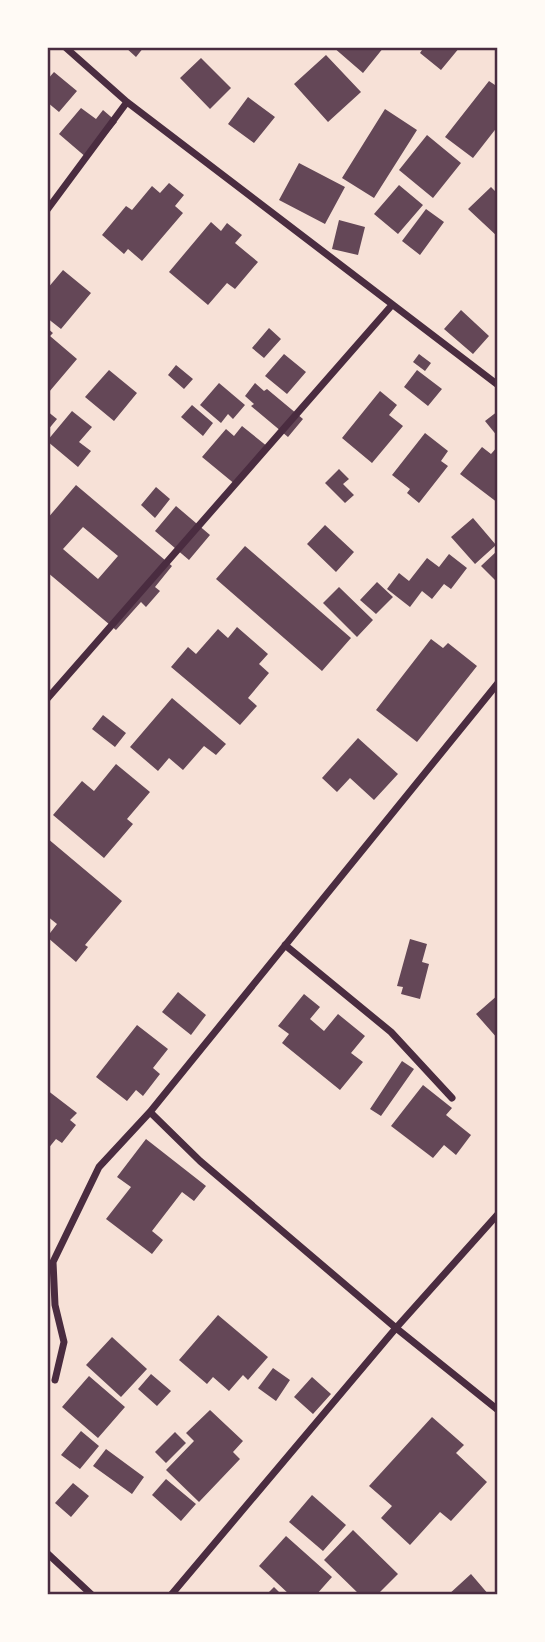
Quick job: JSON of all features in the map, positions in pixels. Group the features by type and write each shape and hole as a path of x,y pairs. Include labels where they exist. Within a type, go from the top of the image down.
{"street":[{"path":"65,47 127,102 498,385"},
{"path":"47,210 127,102"},
{"path":"47,699 392,305"},
{"path":"55,1380 64,1342 55,1306 50,1261 99,1167 150,1112 498,683"},
{"path":"285,945 391,1032 452,1098"},
{"path":"150,1112 200,1161 396,1328 498,1410"},
{"path":"171,1595 396,1328 498,1214"},
{"path":"47,1553 92,1595"}],"building":[{"path":"125,47 144,47 136,57"},
{"path":"333,47 384,47 363,73"},
{"path":"424,47 460,47 441,70 420,53"},
{"path":"326,55 361,92 328,122 294,84"},
{"path":"201,58 231,88 210,109 180,78"},
{"path":"54,72 77,91 59,112 47,102 47,80"},
{"path":"489,81 498,87 498,126 473,158 445,137"},
{"path":"248,97 275,117 254,143 228,124"},
{"path":"81,108 96,119 103,110 117,122 87,158 59,134"},
{"path":"385,109 417,130 374,198 342,178"},
{"path":"427,135 461,163 433,198 399,170"},
{"path":"299,163 345,187 325,224 279,200"},
{"path":"169,183 184,195 175,206 183,213 142,261 128,249 124,254 102,235 126,206 132,210 152,186 160,193"},
{"path":"399,185 423,205 398,234 374,214"},
{"path":"491,187 498,194 498,237 468,209"},
{"path":"426,209 444,222 420,255 402,241"},
{"path":"339,220 365,227 358,255 332,249"},
{"path":"211,222 221,231 227,223 242,235 235,243 258,262 235,289 227,283 208,305 169,272"},
{"path":"63,270 91,293 61,329 47,318 47,289"},
{"path":"461,310 489,336 473,354 444,329"},
{"path":"47,328 53,333 50,336 77,359 49,392"},
{"path":"269,328 281,339 264,358 252,348"},
{"path":"284,354 306,372 287,394 265,376"},
{"path":"419,354 431,363 425,371 413,362"},
{"path":"176,365 193,379 184,389 168,375"},
{"path":"109,370 137,393 114,421 85,397"},
{"path":"417,370 442,389 428,406 404,387"},
{"path":"219,383 245,405 233,419 228,414 221,423 200,405"},
{"path":"255,383 264,391 267,389 303,419 288,437 251,406 254,404 245,396"},
{"path":"380,391 397,405 389,415 403,426 372,463 342,438"},
{"path":"192,405 213,423 203,436 181,417"},
{"path":"47,411 57,419 47,431"},
{"path":"72,411 92,427 79,442 91,451 78,467 47,441"},
{"path":"498,411 498,437 485,421"},
{"path":"242,426 268,447 236,485 202,457 226,429 234,436"},
{"path":"425,433 448,451 441,461 448,466 419,503 407,493 410,489 392,475"},
{"path":"498,446 498,503 460,474 482,447 491,454"},
{"path":"339,469 349,479 343,484 354,495 345,503 325,483"},
{"path":"76,485 172,566 155,587 160,591 146,607 141,602 116,630 47,572 47,519","holes":["83,527 118,556 98,579 63,549"]},
{"path":"156,487 170,499 155,518 141,505"},
{"path":"176,506 210,535 189,560 155,531"},
{"path":"473,518 496,545 475,564 451,537"},
{"path":"325,525 354,552 336,572 307,544"},
{"path":"245,546 351,638 322,671 216,579"},
{"path":"498,550 498,583 481,566"},
{"path":"449,554 467,568 451,589 444,584 432,599 422,591 410,607 387,589 399,573 409,581 427,558 439,567"},
{"path":"377,582 393,597 376,614 360,600"},
{"path":"339,587 373,620 357,637 323,603"},
{"path":"237,627 268,654 259,664 269,673 248,698 257,706 240,725 171,667 188,647 196,654 218,629 228,638"},
{"path":"431,639 443,648 448,643 477,666 417,742 376,710"},
{"path":"172,698 226,744 216,755 204,746 183,770 169,758 158,771 130,747"},
{"path":"103,715 126,733 115,747 92,729"},
{"path":"358,738 398,774 374,800 350,778 337,792 322,778"},
{"path":"116,764 150,792 127,819 133,824 104,858 53,815 82,781 94,791"},
{"path":"47,838 122,901 85,945 88,947 76,962 47,937 57,924 47,916"},
{"path":"410,939 427,944 422,962 429,964 420,999 401,994 403,987 397,986"},
{"path":"178,992 206,1015 191,1035 162,1012"},
{"path":"304,994 320,1007 310,1019 324,1031 338,1014 365,1036 351,1053 363,1062 340,1090 282,1043 289,1034 278,1026"},
{"path":"498,995 498,1039 476,1014"},
{"path":"137,1025 168,1049 153,1068 160,1074 143,1096 136,1090 127,1101 96,1077"},
{"path":"402,1061 414,1069 381,1116 370,1109"},
{"path":"423,1085 452,1108 446,1115 471,1135 456,1155 444,1145 433,1158 391,1126"},
{"path":"47,1090 77,1113 70,1120 76,1125 62,1143 56,1139 47,1150"},
{"path":"146,1139 206,1186 194,1201 182,1192 152,1231 163,1240 152,1254 106,1219 131,1187 117,1177"},
{"path":"218,1315 268,1357 248,1380 243,1375 229,1391 213,1377 207,1384 179,1360"},
{"path":"112,1337 147,1369 121,1397 86,1365"},
{"path":"273,1368 290,1380 276,1401 258,1388"},
{"path":"151,1374 171,1391 157,1406 138,1389"},
{"path":"89,1376 125,1407 98,1438 62,1407"},
{"path":"312,1377 331,1394 313,1414 294,1397"},
{"path":"210,1410 243,1441 233,1452 240,1459 199,1502 166,1470 194,1441 186,1433"},
{"path":"432,1417 464,1445 456,1453 487,1482 451,1521 440,1512 410,1545 381,1518 392,1506 369,1486"},
{"path":"81,1431 99,1446 80,1469 61,1455"},
{"path":"175,1432 186,1443 166,1463 155,1452"},
{"path":"106,1449 144,1477 132,1494 93,1466"},
{"path":"166,1479 196,1504 181,1521 152,1495"},
{"path":"73,1483 89,1496 71,1517 55,1503"},
{"path":"312,1495 346,1525 323,1551 289,1522"},
{"path":"353,1530 398,1574 377,1595 360,1595 324,1560"},
{"path":"286,1536 332,1577 316,1595 290,1595 259,1566"},
{"path":"471,1574 489,1595 448,1595"},
{"path":"274,1587 282,1595 266,1595"}]}
